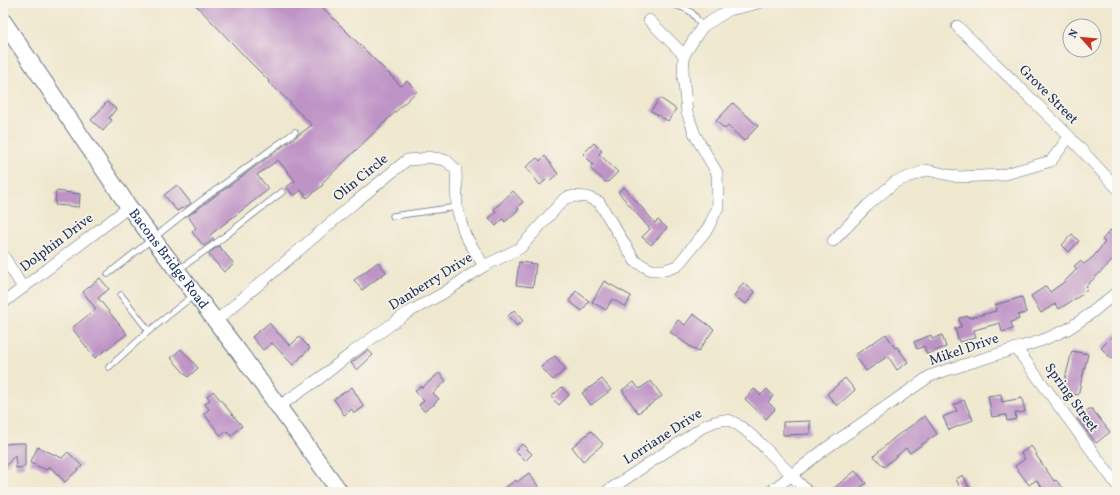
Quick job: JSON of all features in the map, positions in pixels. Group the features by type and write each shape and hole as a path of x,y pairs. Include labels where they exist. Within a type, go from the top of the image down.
{"main road":[{"name":"Bacons Bridge Road","path":"3,21 129,207 216,321 340,492"}],"street":[{"path":"649,20 684,55 702,27 729,10 759,3"},
{"name":"Grove Street","path":"957,26 1069,137 1117,188"},
{"name":"Danberry Drive","path":"278,407 320,378 381,331 484,266 520,248 565,198 575,196 587,197 599,202 636,261 651,270 665,270 677,266 708,228 718,207 717,173 695,135 687,112 683,75 684,55"},
{"path":"833,241 867,206 895,182 927,170 958,177 1002,175 1051,161 1069,137"},
{"name":"Olin Circle","path":"216,321 407,160 428,157 447,161 456,170 457,207 465,235 484,266"},
{"name":"Dolphin Drive","path":"3,303 129,207"},
{"path":"3,255 23,288"},
{"name":"Mikel Drive","path":"770,492 825,449 930,376 1043,340 1068,329 1090,314 1117,292"},
{"name":"Spring Street","path":"1016,348 1117,485"},
{"name":"Lorriane Drive","path":"606,492 706,425 722,420 728,420 739,425 751,434 808,492"}],"lane":[{"path":"623,3 629,3"},
{"path":"666,3 686,7 696,16 702,27"},
{"path":"108,274 194,206 295,132"},
{"path":"178,270 216,243 282,192"},
{"path":"393,216 457,207"},
{"path":"120,294 149,331"},
{"path":"109,367 149,331 195,294"}],"building":[{"path":"194,3 320,3 324,7 323,8 401,86 407,81 417,91 322,183 323,185 307,198 301,190 294,196 286,187 295,181 278,160 257,175 269,189 210,235 214,239 204,246 192,232 196,228 188,216 312,125 268,82 269,81"},
{"path":"660,98 676,109 668,121 651,111"},
{"path":"107,102 116,109 109,118 112,120 103,131 91,120"},
{"path":"733,103 758,126 744,141 728,126 725,129 716,121"},
{"path":"594,143 602,151 599,154 618,172 608,182 605,182 590,168 593,164 583,154"},
{"path":"545,156 558,174 549,181 547,179 540,185 526,167 537,158 540,161"},
{"path":"177,185 191,203 183,209 182,208 177,211 164,195"},
{"path":"624,187 655,223 658,220 667,228 651,245 642,237 650,229 618,192"},
{"path":"56,191 80,194 79,207 55,205"},
{"path":"513,191 523,202 517,207 519,209 505,222 503,219 496,226 489,218 496,212 494,209"},
{"path":"1110,230 1117,236 1117,255 1086,286 1088,289 1083,294 1059,309 1055,304 1041,313 1031,296 1046,286 1050,292 1064,282 1077,269 1074,266 1080,261 1084,264 1093,257 1105,242 1102,240"},
{"path":"1072,234 1079,241 1069,252 1062,245"},
{"path":"219,246 234,264 224,272 209,255 209,253"},
{"path":"378,262 386,272 362,290 354,280"},
{"path":"519,262 536,264 533,287 516,285"},
{"path":"100,278 109,289 98,298 127,334 95,358 72,328 96,309 83,292"},
{"path":"604,281 631,296 626,307 612,299 606,310 592,302"},
{"path":"743,283 755,292 746,304 734,296"},
{"path":"576,291 589,301 582,311 569,301"},
{"path":"1022,297 1026,313 1018,315 1019,319 1011,322 1013,329 1002,332 1000,323 974,330 976,338 959,342 955,328 961,327 959,318 969,316 970,318 996,311 995,305"},
{"path":"514,310 523,321 517,326 508,316"},
{"path":"693,314 714,329 698,352 670,332 678,320 685,325"},
{"path":"269,323 290,346 299,337 310,348 293,365 272,343 263,350 252,337"},
{"path":"1117,332 1117,354 1112,359 1101,348"},
{"path":"886,334 895,348 897,347 908,362 897,370 888,356 866,371 855,355"},
{"path":"931,335 932,339 942,335 946,347 927,354 924,346 917,349 914,342"},
{"path":"181,349 198,368 188,377 171,358"},
{"path":"368,350 373,355 357,370 351,363"},
{"path":"1072,351 1088,354 1078,395 1062,391"},
{"path":"555,356 566,369 553,380 541,367"},
{"path":"439,373 446,381 433,393 439,399 434,403 435,404 424,411 419,405 424,401 415,391 421,386 422,388"},
{"path":"845,378 855,390 837,406 827,394"},
{"path":"602,379 611,390 591,405 582,393"},
{"path":"651,381 662,396 638,413 622,390 634,382 639,389"},
{"path":"352,387 364,407 354,413 352,409 344,415 334,399"},
{"path":"562,387 569,395 559,405 551,397"},
{"path":"754,389 761,395 767,389 773,396 768,402 775,409 766,419 745,399"},
{"path":"213,391 242,426 231,436 227,431 221,436 204,414 209,409 205,404 210,400 207,396"},
{"path":"1001,394 1002,402 1022,398 1025,412 1015,413 1016,419 1007,421 1006,415 992,417 988,396"},
{"path":"964,400 973,420 949,430 943,417 957,411 954,405"},
{"path":"1089,409 1092,409 1110,432 1096,443 1077,419"},
{"path":"925,416 937,434 910,453 906,448 884,467 874,456 895,437"},
{"path":"810,421 810,434 783,435 783,422"},
{"path":"591,431 603,444 583,461 572,447"},
{"path":"25,443 25,467 16,468 15,455 5,467 4,444"},
{"path":"522,444 532,454 525,461 515,451"},
{"path":"1031,446 1054,481 1056,480 1067,492 1046,492 1036,480 1029,485 1015,466 1025,459 1021,453"},
{"path":"38,447 62,458 68,452 82,466 65,482 49,466 47,470 30,463"},
{"path":"855,471 866,483 855,492 829,492"},
{"path":"529,473 542,492 499,492 516,480 517,482"},
{"path":"963,475 971,492 962,492 956,479"}]}
